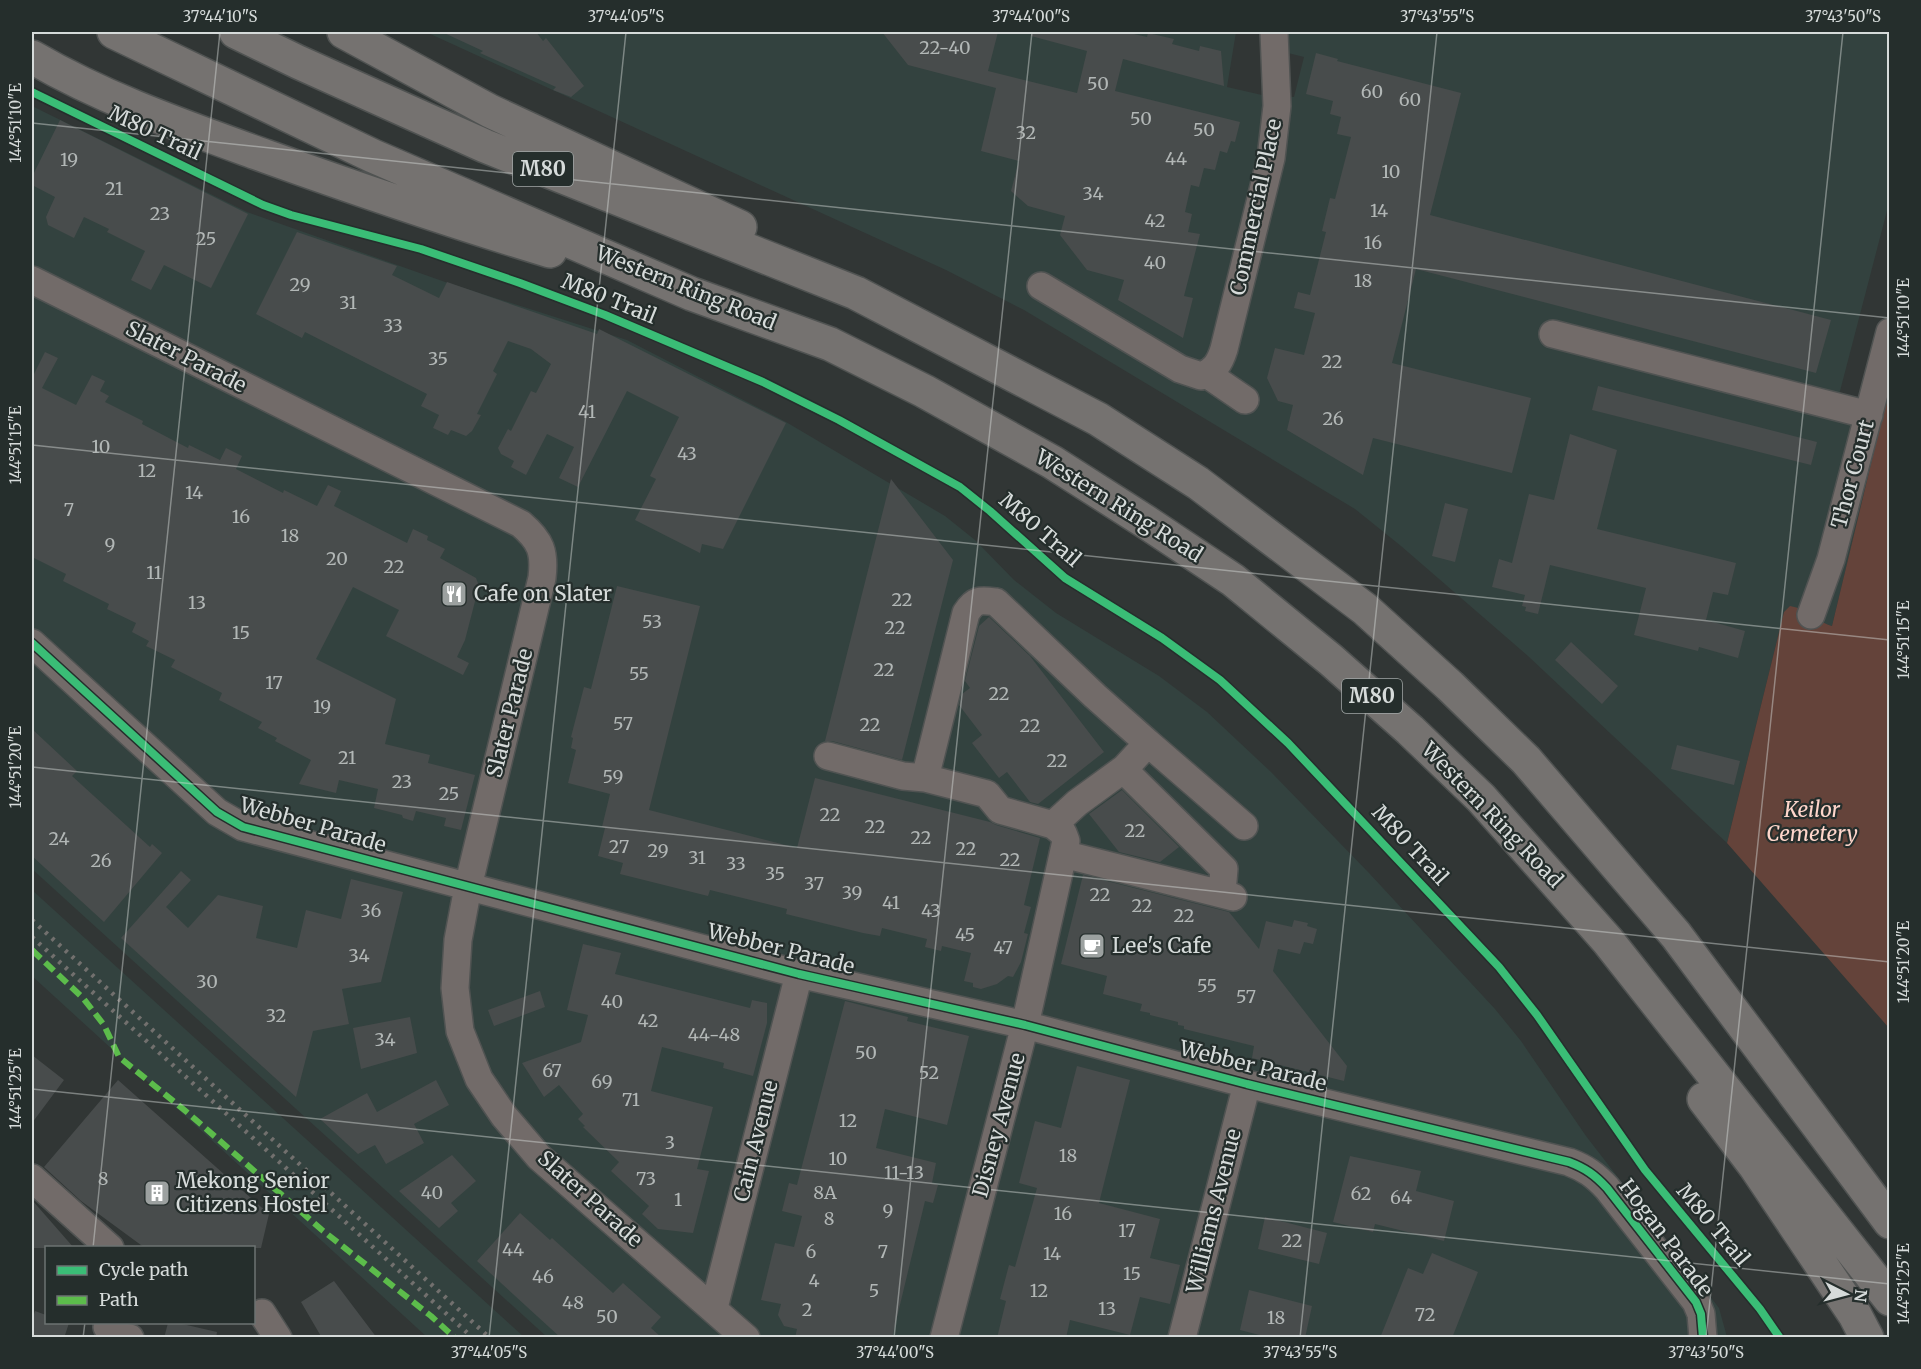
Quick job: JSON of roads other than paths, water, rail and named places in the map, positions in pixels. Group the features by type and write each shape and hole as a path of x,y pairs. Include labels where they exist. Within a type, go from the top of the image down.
{"highway":[{"name":"Western Ring Road","path":"114,32 373,156 692,294 830,344 924,391 1052,462 1233,580 1331,660 1410,730 1481,798 1630,968 1890,1299"},
{"name":"M80","path":"236,32 485,146 856,292 1098,419 1198,483 1365,609 1450,686 1526,760 1677,935 1890,1222"},
{"path":"344,32 490,111 716,214 856,292"},
{"path":"32,57 95,91 144,112 251,151 448,221 692,294"},
{"path":"1481,798 1755,1166 1855,1315 1867,1338"},
{"path":"1677,935 1890,1191"}],"street":[{"name":"Commercial Place","path":"1207,374 1220,361 1224,349 1271,158 1277,106 1274,32"},
{"name":"Slater Parade","path":"32,280 521,524 539,544 544,560 542,578 468,887 458,940 455,988 460,1031 478,1079 504,1116 539,1157 746,1338"},
{"path":"1041,286 1180,369 1196,375 1207,374 1245,400"},
{"name":"Thor Court","path":"1811,615 1831,560 1890,332"},
{"path":"1553,334 1869,415"},
{"path":"925,778 966,613 972,603 983,600 996,602 1095,696 1244,826"},
{"name":"Webber Parade","path":"32,643 217,812 243,827 799,974 1025,1025 1247,1084 1569,1162 1585,1168"},
{"path":"1053,825 1077,803 1125,768 1148,742"},
{"path":"828,756 903,776 925,778 987,794 1000,810 1053,825 1064,833 1063,854 1227,895 1224,869 1132,778 1125,768"},
{"name":"Disney Avenue","path":"944,1338 1025,1025 1063,854"},
{"name":"Cain Avenue","path":"714,1308 799,974"},
{"name":"Williams Avenue","path":"1182,1338 1247,1084"},
{"name":"Hogan Parade","path":"1585,1168 1607,1188 1696,1302 1701,1314 1703,1338"},
{"path":"32,1178 108,1246"},
{"path":"262,1313 278,1338"}],"railway":[{"path":"32,920 490,1338"},
{"path":"32,937 473,1338"}],"place":[{"name":"Cafe on Slater","path":"454,594"},
{"name":"Lee's Cafe","path":"1092,946"},
{"name":"Mekong Senior Citizens Hostel","path":"157,1193"}],"park label":[{"name":"Keilor Cemetery","path":"1812,822"}]}
